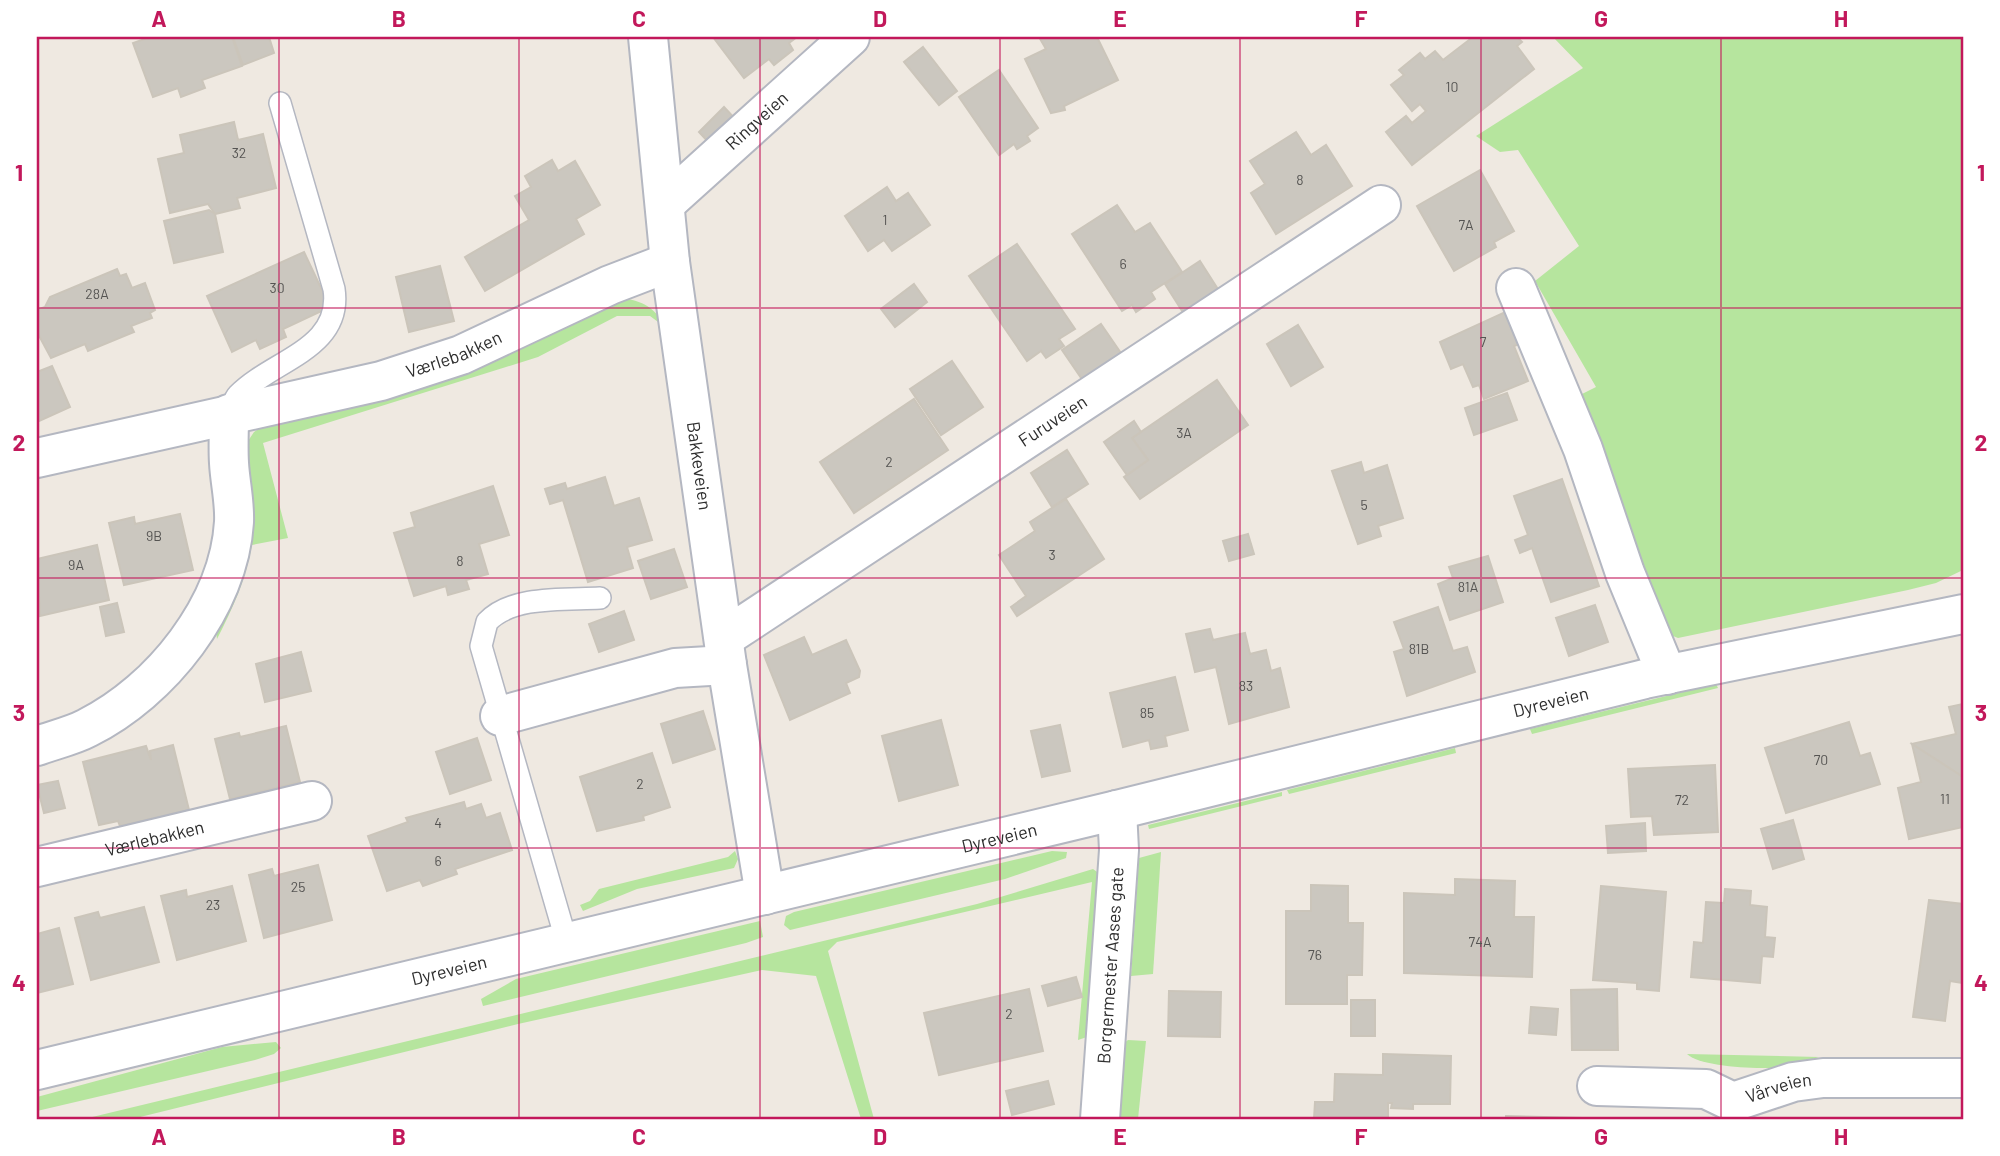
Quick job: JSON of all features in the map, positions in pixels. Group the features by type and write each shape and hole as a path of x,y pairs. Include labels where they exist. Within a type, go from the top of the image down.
{"street":[{"name":"Bakkeveien","path":"648,37 670,262 725,652 765,895"},
{"name":"Ringveien","path":"665,204 850,37"},
{"name":"Furuveien","path":"725,652 1381,205"},
{"name":"Værlebakken","path":"37,458 382,381 461,355 610,285 670,262"},
{"path":"1516,288 1583,449 1625,573 1667,675"},
{"path":"37,746 87,729 143,690 184,646 211,602 228,561 234,521 229,461 229,414"},
{"name":"Dyreveien","path":"37,1070 1667,675 1963,614"},
{"path":"500,716 725,652"},
{"name":"Værlebakken","path":"37,867 312,801"},
{"name":"Borgermester Aases gate","path":"1100,1119 1119,850 1117,810"},
{"name":"Vårveien","path":"1597,1086 1706,1088 1727,1110 1793,1082 1823,1078 1963,1078"}],"lane":[{"path":"229,414 237,396 323,333 335,314 334,289 280,103"},
{"path":"567,943 481,646 487,622 507,609 533,602 600,597"}],"green space":[{"path":"1553,37 1963,37 1963,570 1936,583 1908,590 1678,638 1668,634 1578,396 1596,387 1535,281 1579,246 1518,150 1500,152 1476,136 1583,68"},
{"path":"618,298 648,306 669,330 650,316 617,316 538,357 263,443 288,538 252,545 238,593 217,639 215,623 248,441 254,432 276,417"},
{"path":"1716,684 1718,688 1532,734 1530,729"},
{"path":"1455,748 1456,753 1289,794 1287,790"},
{"path":"1282,792 1282,796 1149,829 1148,825"},
{"path":"735,851 738,859 734,868 637,889 583,911 580,905 590,901 599,889 728,857"},
{"path":"1052,851 1067,852 1066,858 1005,879 790,930 784,925 786,916 794,912"},
{"path":"1161,852 1153,974 1131,976 1139,858"},
{"path":"1093,869 1100,874 1087,1037 1078,1040 1092,882 837,942 828,951 874,1119 861,1119 816,976 762,970 518,1024 132,1119 84,1119 977,904"},
{"path":"760,921 763,937 746,943 483,1006 481,999 516,979"},
{"path":"1128,1040 1146,1041 1138,1119 1117,1119 1124,1043"},
{"path":"276,1042 281,1048 274,1054 255,1060 37,1111 37,1097 222,1047"},
{"path":"1687,1054 1819,1057 1786,1066 1760,1068 1717,1065"}],"building":[{"path":"150,37 232,37 242,66 202,80 205,88 181,97 178,88 153,97 133,43"},
{"path":"233,37 269,37 274,53 243,65"},
{"path":"713,37 797,37 789,43 793,50 774,65 769,59 744,78"},
{"path":"1039,37 1097,37 1118,80 1064,106 1065,110 1051,113 1025,59 1046,49"},
{"path":"1473,37 1517,37 1522,42 1517,46 1534,69 1412,165 1386,132 1406,116 1412,123 1426,111 1420,104 1412,111 1391,85 1404,75 1399,70 1420,53 1425,59 1435,51 1443,60"},
{"path":"923,47 957,91 939,105 904,62"},
{"path":"999,70 1038,128 1027,136 1030,141 1017,149 1014,144 999,155 959,97"},
{"path":"724,107 737,121 712,146 699,132"},
{"path":"234,122 238,140 263,134 276,188 237,198 240,208 215,214 208,204 170,213 158,159 184,153 180,135"},
{"path":"1296,132 1311,155 1326,145 1352,186 1276,234 1251,193 1265,184 1250,161"},
{"path":"552,160 558,171 575,161 600,205 576,219 584,234 485,291 465,257 529,220 515,196 531,187 525,176"},
{"path":"1480,170 1514,231 1494,242 1496,247 1454,271 1417,206"},
{"path":"887,187 896,201 908,193 930,225 892,251 884,240 868,251 845,216"},
{"path":"1117,205 1135,232 1150,223 1182,272 1151,292 1155,299 1136,312 1132,305 1122,311 1072,234"},
{"path":"209,210 215,214 223,252 174,263 164,221"},
{"path":"1017,244 1075,329 1059,339 1064,346 1046,358 1041,351 1027,361 969,276"},
{"path":"304,252 330,307 283,329 286,337 260,349 256,340 232,352 207,296"},
{"path":"1200,261 1221,294 1186,317 1165,284"},
{"path":"440,266 454,321 409,332 396,277"},
{"path":"117,269 120,276 126,274 132,288 145,283 155,310 150,313 152,318 131,326 134,332 88,351 85,344 51,358 37,332 37,310 45,307 50,297"},
{"path":"914,284 927,302 895,327 881,309"},
{"path":"1514,308 1527,341 1514,346 1528,381 1484,399 1479,385 1473,387 1463,364 1451,369 1440,342"},
{"path":"1101,324 1125,359 1086,385 1062,350"},
{"path":"1298,325 1323,367 1291,386 1267,344"},
{"path":"952,361 983,407 941,435 910,389"},
{"path":"52,366 70,407 37,422 37,372"},
{"path":"1217,380 1248,425 1140,499 1124,477 1148,460 1132,438"},
{"path":"1507,393 1517,420 1474,435 1465,408"},
{"path":"914,399 948,450 854,513 820,462"},
{"path":"1134,421 1141,432 1132,438 1148,460 1127,475 1104,442"},
{"path":"1067,450 1088,484 1052,507 1031,473"},
{"path":"1361,462 1364,473 1387,465 1403,518 1378,526 1381,536 1358,544 1332,471"},
{"path":"605,477 614,506 639,498 652,540 627,547 633,568 588,582 563,500 550,504 545,489 565,483 567,489"},
{"path":"1562,479 1599,586 1551,602 1532,548 1520,553 1515,540 1528,535 1514,496"},
{"path":"493,486 509,535 479,544 488,574 466,580 469,589 448,595 446,586 414,596 394,533 415,527 411,513"},
{"path":"1066,499 1104,559 1017,616 1011,607 1026,596 999,555 1035,531 1030,522"},
{"path":"180,514 193,570 124,585 109,523 134,517 135,524"},
{"path":"1248,534 1254,554 1229,561 1223,541"},
{"path":"97,545 109,600 40,616 37,559"},
{"path":"674,549 687,587 651,599 638,561"},
{"path":"1488,556 1503,602 1450,620 1438,584 1453,578 1449,567"},
{"path":"117,603 124,632 106,636 100,607"},
{"path":"1595,605 1608,642 1569,656 1556,618"},
{"path":"1438,607 1453,651 1467,647 1475,672 1407,696 1394,652 1404,649 1394,622"},
{"path":"624,611 634,640 599,652 589,624"},
{"path":"1210,629 1213,640 1245,633 1250,654 1266,650 1271,671 1280,668 1289,707 1229,724 1216,667 1195,672 1186,634"},
{"path":"804,637 812,655 846,640 860,671 859,677 846,683 850,693 790,720 764,655"},
{"path":"301,652 311,691 265,702 256,664"},
{"path":"1175,677 1188,730 1165,736 1167,746 1151,749 1149,740 1123,747 1110,693"},
{"path":"1963,704 1963,777 1912,744 1956,734 1949,707"},
{"path":"703,711 715,749 673,763 661,724"},
{"path":"941,720 958,785 899,801 882,736"},
{"path":"1849,722 1860,756 1870,753 1880,784 1786,813 1765,748"},
{"path":"1060,725 1070,771 1042,777 1031,731"},
{"path":"286,726 300,782 230,799 215,739 239,733 240,737"},
{"path":"477,738 491,780 450,794 436,752"},
{"path":"1912,744 1963,777 1963,827 1909,839 1898,788 1921,782"},
{"path":"173,745 189,810 120,826 118,821 99,825 83,762 146,746 151,760 150,751"},
{"path":"652,753 670,807 643,816 644,820 597,831 580,777"},
{"path":"1715,765 1718,832 1654,835 1652,816 1631,817 1628,769"},
{"path":"58,781 65,808 44,813 37,785"},
{"path":"464,802 466,809 481,804 486,818 500,813 512,850 455,869 457,874 423,886 420,880 387,891 368,836 408,822 406,818"},
{"path":"1793,820 1804,859 1773,869 1761,829"},
{"path":"1645,823 1646,851 1608,853 1606,826"},
{"path":"318,865 332,920 264,938 249,875 272,869 274,876"},
{"path":"1455,879 1515,881 1514,917 1534,917 1532,977 1404,973 1404,893 1455,895"},
{"path":"1311,885 1348,886 1348,923 1363,923 1362,975 1347,975 1347,1004 1286,1004 1286,911 1311,911"},
{"path":"232,886 246,941 177,960 161,896 186,890 187,897"},
{"path":"1601,886 1666,892 1659,991 1637,989 1637,983 1593,980"},
{"path":"1725,889 1751,891 1750,905 1767,907 1765,937 1775,938 1773,957 1762,956 1760,983 1691,977 1694,942 1703,943 1706,902 1724,903"},
{"path":"1929,900 1963,904 1963,983 1950,981 1945,1021 1913,1017"},
{"path":"144,907 159,962 91,980 75,918 98,912 100,918"},
{"path":"59,928 73,984 37,993 37,934"},
{"path":"1076,977 1082,997 1048,1006 1042,986"},
{"path":"1029,989 1043,1051 939,1075 924,1013"},
{"path":"1617,989 1618,1050 1572,1050 1571,990"},
{"path":"1169,991 1221,992 1220,1037 1168,1036"},
{"path":"1351,1000 1375,1000 1375,1036 1351,1036"},
{"path":"1531,1007 1558,1009 1556,1035 1529,1033"},
{"path":"1383,1054 1451,1056 1450,1104 1413,1104 1413,1109 1391,1108 1392,1103 1388,1103 1388,1119 1314,1119 1315,1102 1334,1102 1335,1074 1383,1075"},
{"path":"1048,1081 1054,1104 1012,1115 1006,1091"},
{"path":"1506,1116 1622,1119 1506,1119"}]}
